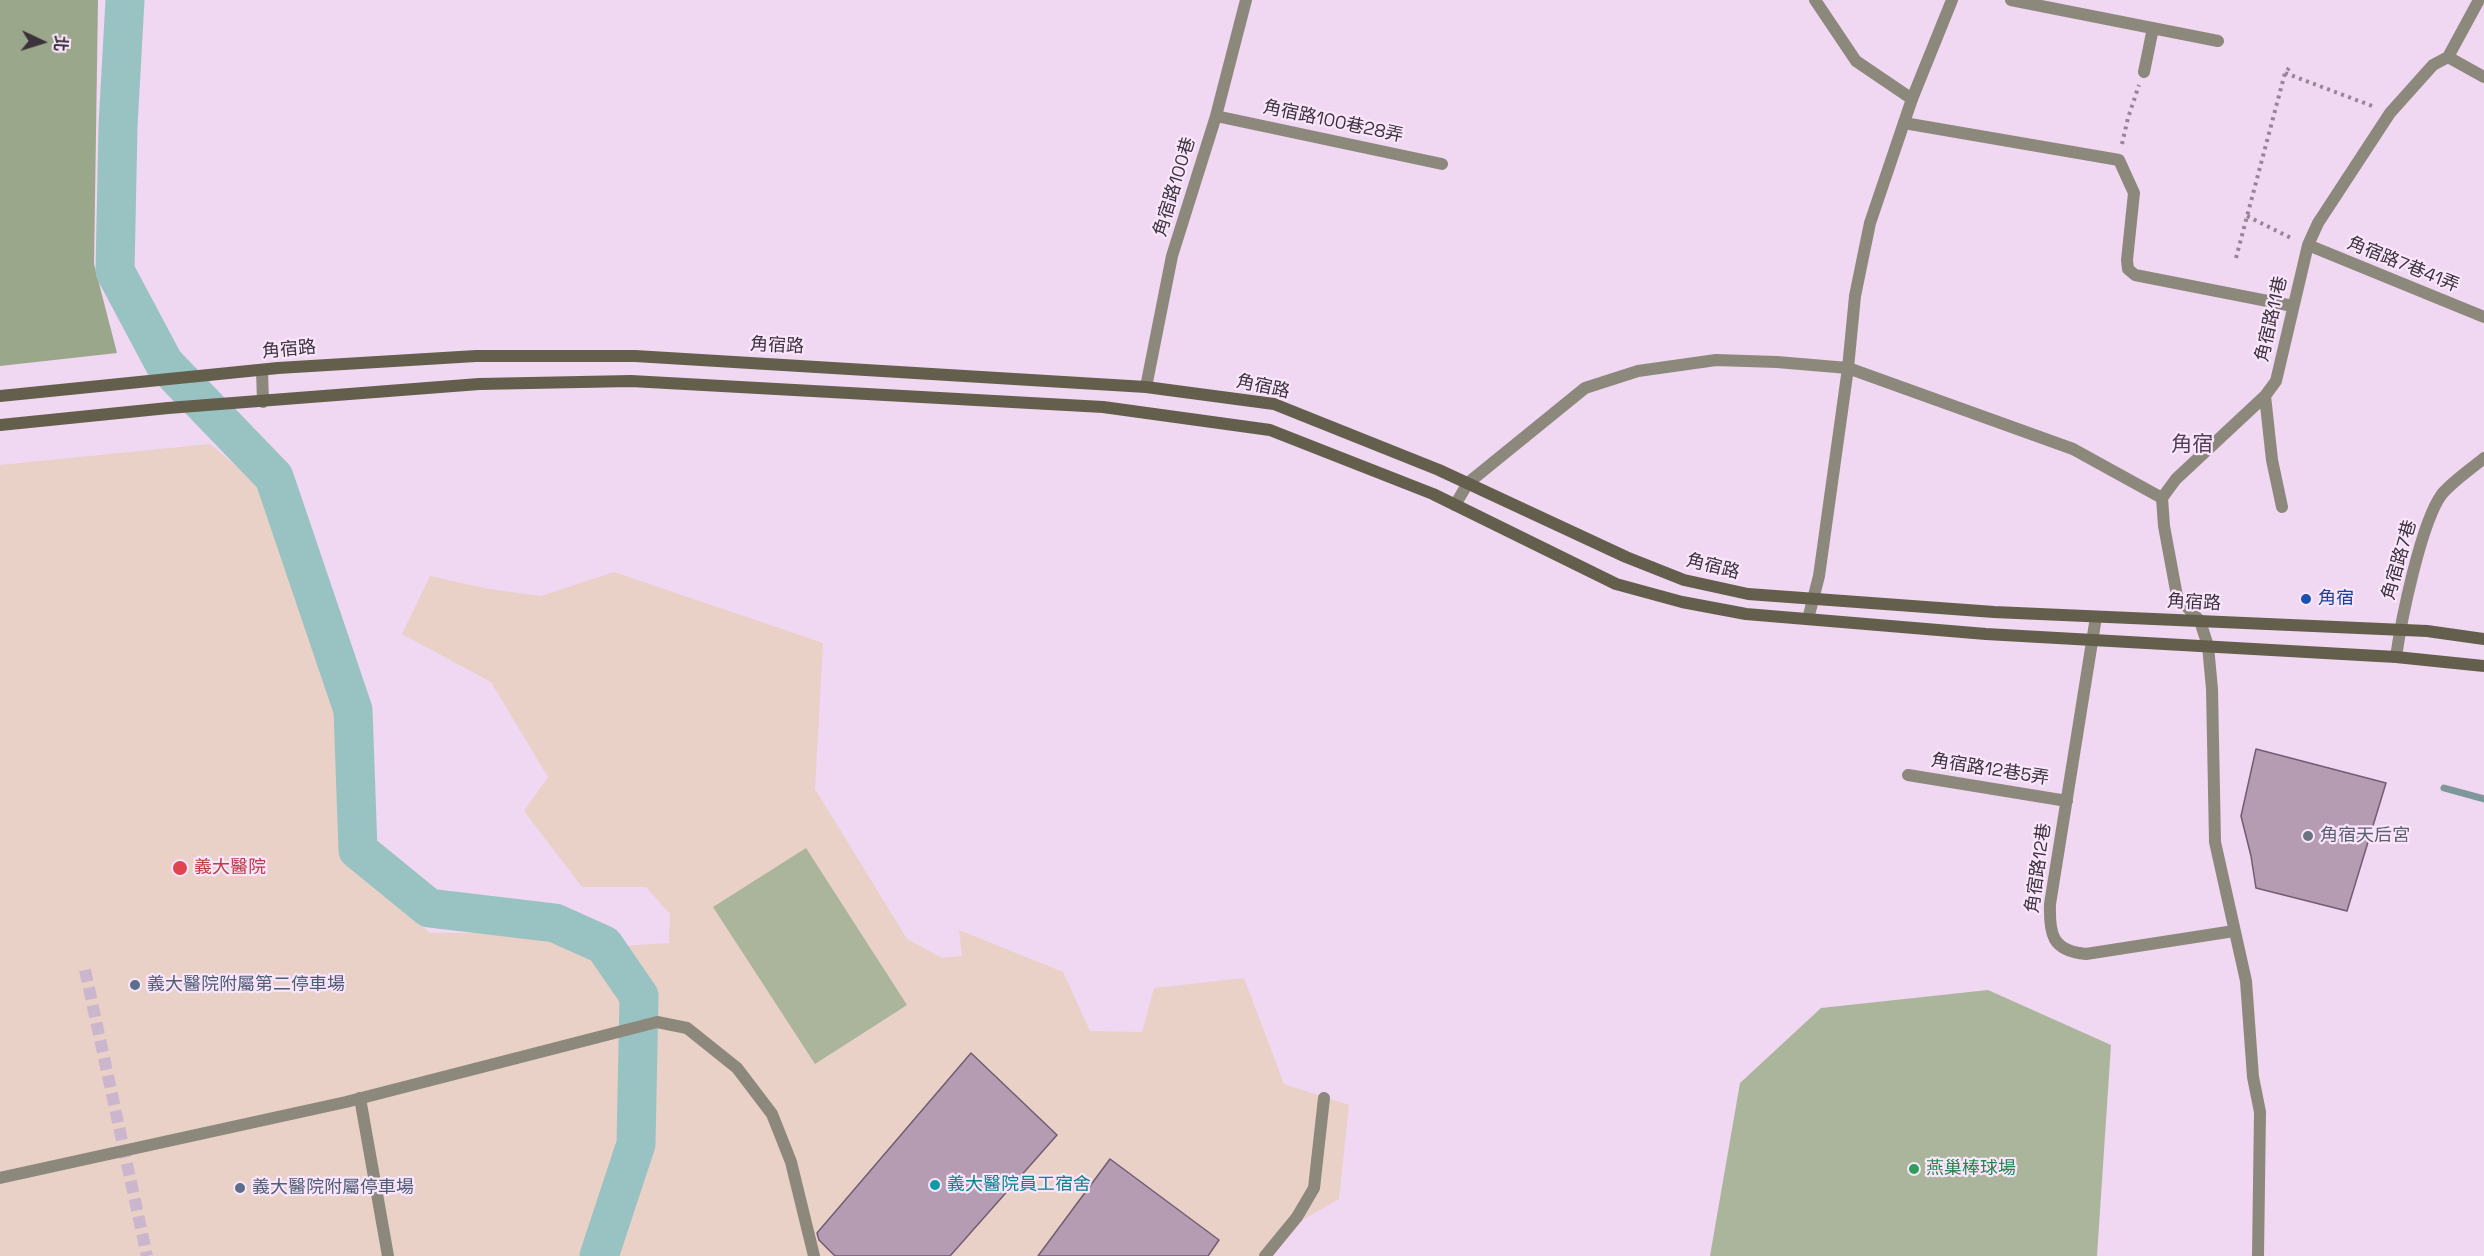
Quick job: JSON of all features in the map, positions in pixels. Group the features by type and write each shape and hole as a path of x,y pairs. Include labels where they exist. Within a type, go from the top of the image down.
{"main road":[{"name":"角宿路","path":"0,396 262,370 476,356 635,356 1146,387 1274,404 1439,470 1561,528 1684,580 1748,594 1812,600 2096,616 2400,630 2484,639"},
{"path":"0,425 168,408 479,384 631,381 1103,406 1270,430 1433,494 1616,584 1682,602 1746,614 1986,634 2396,657 2484,666"}],"street":[{"name":"角宿路100巷","path":"1146,387 1172,256 1216,116 1246,0"},
{"path":"1815,0 1856,61 1912,99"},
{"path":"1809,619 1819,576 1848,368 1855,296 1870,223 1912,99 1952,0"},
{"path":"2010,0 2218,41"},
{"name":"角宿路11巷","path":"2162,498 2176,478 2265,396 2276,381 2308,245 2318,223 2390,113 2433,65 2448,57 2479,0"},
{"path":"2144,72 2153,28"},
{"path":"2448,57 2484,77"},
{"name":"角宿路100巷28弄","path":"1216,116 1442,164"},
{"path":"1904,123 2119,160 2134,193 2128,269 2135,274 2293,306"},
{"name":"角宿路7巷41弄","path":"2308,245 2484,317"},
{"path":"1455,505 1468,483 1585,388 1638,371 1716,360 1848,368 2073,448 2162,498 2164,526 2177,596 2200,621 2208,646 2212,689 2215,842 2246,981 2253,1077 2260,1112 2258,1256"},
{"path":"262,370 263,402"},
{"path":"2265,396 2272,460 2282,507"},
{"name":"角宿路7巷","path":"2396,657 2400,630 2427,524 2443,494 2484,458"},
{"name":"角宿路12巷","path":"2096,616 2049,921 2053,938 2064,950 2086,954 2234,932"},
{"name":"角宿路12巷5弄","path":"1908,775 2067,801"},
{"path":"0,1178 360,1098 657,1022 687,1028 737,1068 772,1114 791,1162 814,1256"},
{"path":"360,1098 388,1256"},
{"path":"1265,1256 1296,1218 1314,1188 1324,1098"}],"path":[{"path":"2236,258 2285,73 2289,68"},
{"path":"2119,160 2128,118 2144,72"},
{"path":"2285,73 2390,113"},
{"path":"2247,216 2308,245"}],"shaded area":[{"name":"義大醫院","path":"210,444 275,499 335,708 340,849 430,933 528,933 576,949 669,943 670,914 646,887 582,887 524,811 548,777 491,682 402,634 430,576 489,589 541,596 614,572 823,643 815,789 907,939 942,958 962,956 959,930 1063,972 1090,1031 1142,1032 1154,988 1244,978 1284,1084 1349,1105 1339,1199 1299,1222 1273,1256 0,1256 0,465"}],"green space":[{"path":"0,0 98,0 94,264 117,353 0,366"},
{"path":"806,848 907,1005 815,1064 713,907"},
{"name":"燕巢棒球場","path":"1988,990 2111,1045 2097,1256 1710,1256 1740,1083 1821,1008"}],"building":[{"name":"角宿天后宮","path":"2256,749 2386,783 2347,911 2256,888 2241,816"},
{"name":"義大醫院員工宿舍","path":"971,1053 1057,1135 950,1256 835,1256 819,1240 817,1233"},
{"path":"1110,1159 1219,1240 1208,1256 1038,1256"}],"waterway":[{"path":"125,0 118,126 115,271 164,363 274,477 353,710 358,850 429,908 555,923 604,945 639,996 636,1144 599,1256"},
{"path":"2444,788 2484,799"}],"tunnel":[{"path":"85,970 147,1256"}],"place":[{"name":"角宿","path":"2306,599"},
{"name":"角宿天后宮","path":"2308,836"},
{"name":"義大醫院","path":"180,868"},
{"name":"義大醫院附屬第二停車場","path":"135,985"},
{"name":"燕巢棒球場","path":"1914,1169"},
{"name":"義大醫院員工宿舍","path":"935,1185"},
{"name":"義大醫院附屬停車場","path":"240,1188"}],"district":[{"name":"角宿","path":"2192,445"}]}
